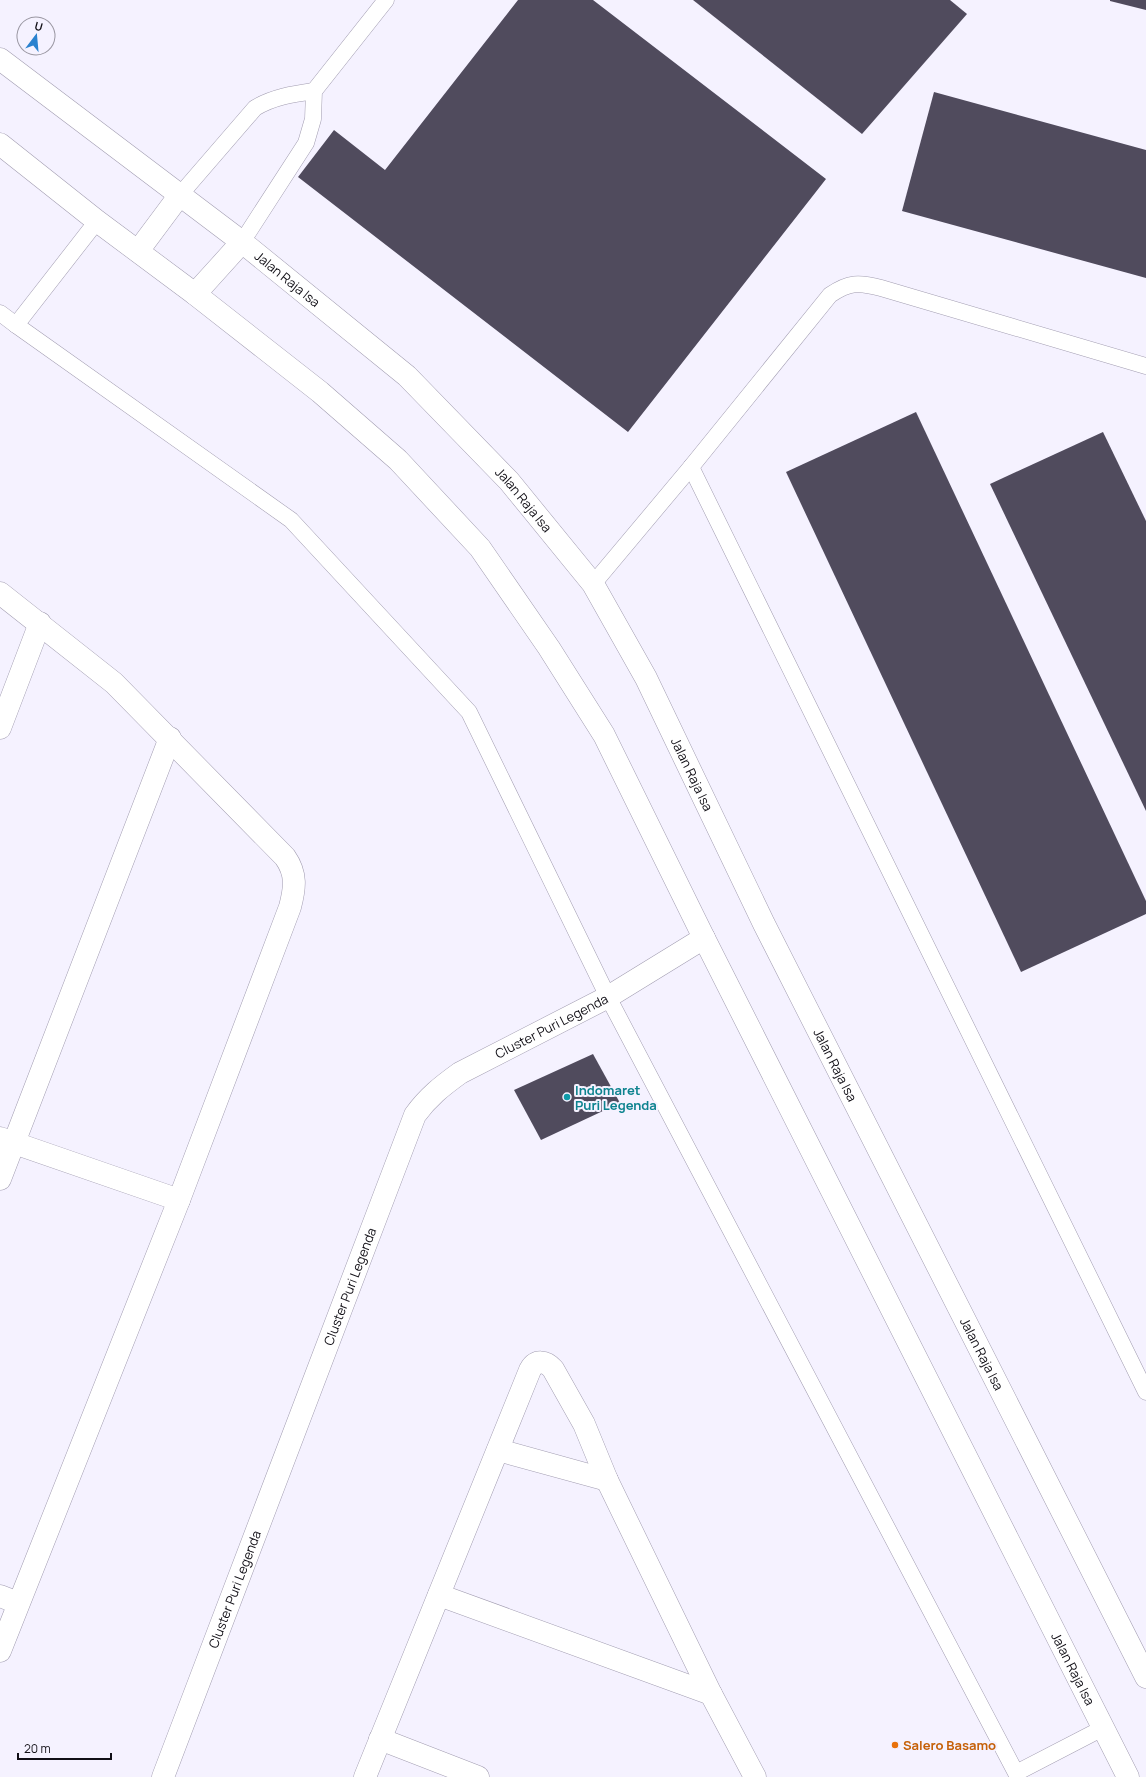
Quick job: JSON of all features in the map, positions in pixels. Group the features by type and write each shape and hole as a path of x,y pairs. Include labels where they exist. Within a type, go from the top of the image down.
{"street":[{"name":"Jalan Raja Isa","path":"0,59 242,242 407,376 509,481 593,584 646,678 764,924 1146,1677"},
{"name":"Jalan Raja Isa","path":"0,144 97,221 195,294 320,392 398,460 480,548 549,648 604,735 704,938 1128,1777"},
{"path":"138,251 180,196"},
{"path":"195,294 242,242"},
{"path":"0,593 40,623 114,683 170,738 285,857 291,865 295,882 290,908 179,1200 9,1599 0,1651"},
{"path":"0,728 40,623"},
{"path":"0,1179 7,1141 170,738"},
{"name":"Cluster Puri Legenda","path":"163,1777 415,1115 437,1089 460,1073 608,997 704,938"},
{"path":"7,1141 179,1200"},
{"path":"365,1777 530,1370 535,1364 542,1362 553,1369 584,1424 607,1480 711,1694 755,1777"},
{"path":"498,1450 607,1480"},
{"path":"439,1595 711,1694"},
{"path":"380,1739 478,1777"}],"lane":[{"path":"242,242 306,143 312,124 314,91 386,0"},
{"path":"180,196 255,108 277,97 314,91"},
{"path":"16,325 97,221"},
{"path":"593,584 692,466 830,295 841,287 863,283 1146,366"},
{"path":"0,313 291,520 469,712 608,997 1016,1775 1103,1728"},
{"path":"692,466 1146,1392"}],"building":[{"path":"518,0 593,0 826,179 628,432 298,177 334,130 385,170"},
{"path":"693,0 950,0 967,14 862,134"},
{"path":"1146,0 1146,10 1110,1"},
{"path":"934,92 1146,150 1146,278 902,211"},
{"path":"916,412 1146,901 1146,914 1021,972 786,472"},
{"path":"1103,432 1146,521 1146,811 990,484"},
{"name":"Indomaret Puri Legenda","path":"593,1054 620,1103 541,1140 514,1090"}],"place":[{"name":"Indomaret Puri Legenda","path":"567,1097"},
{"name":"Salero Basamo","path":"895,1745"}]}
